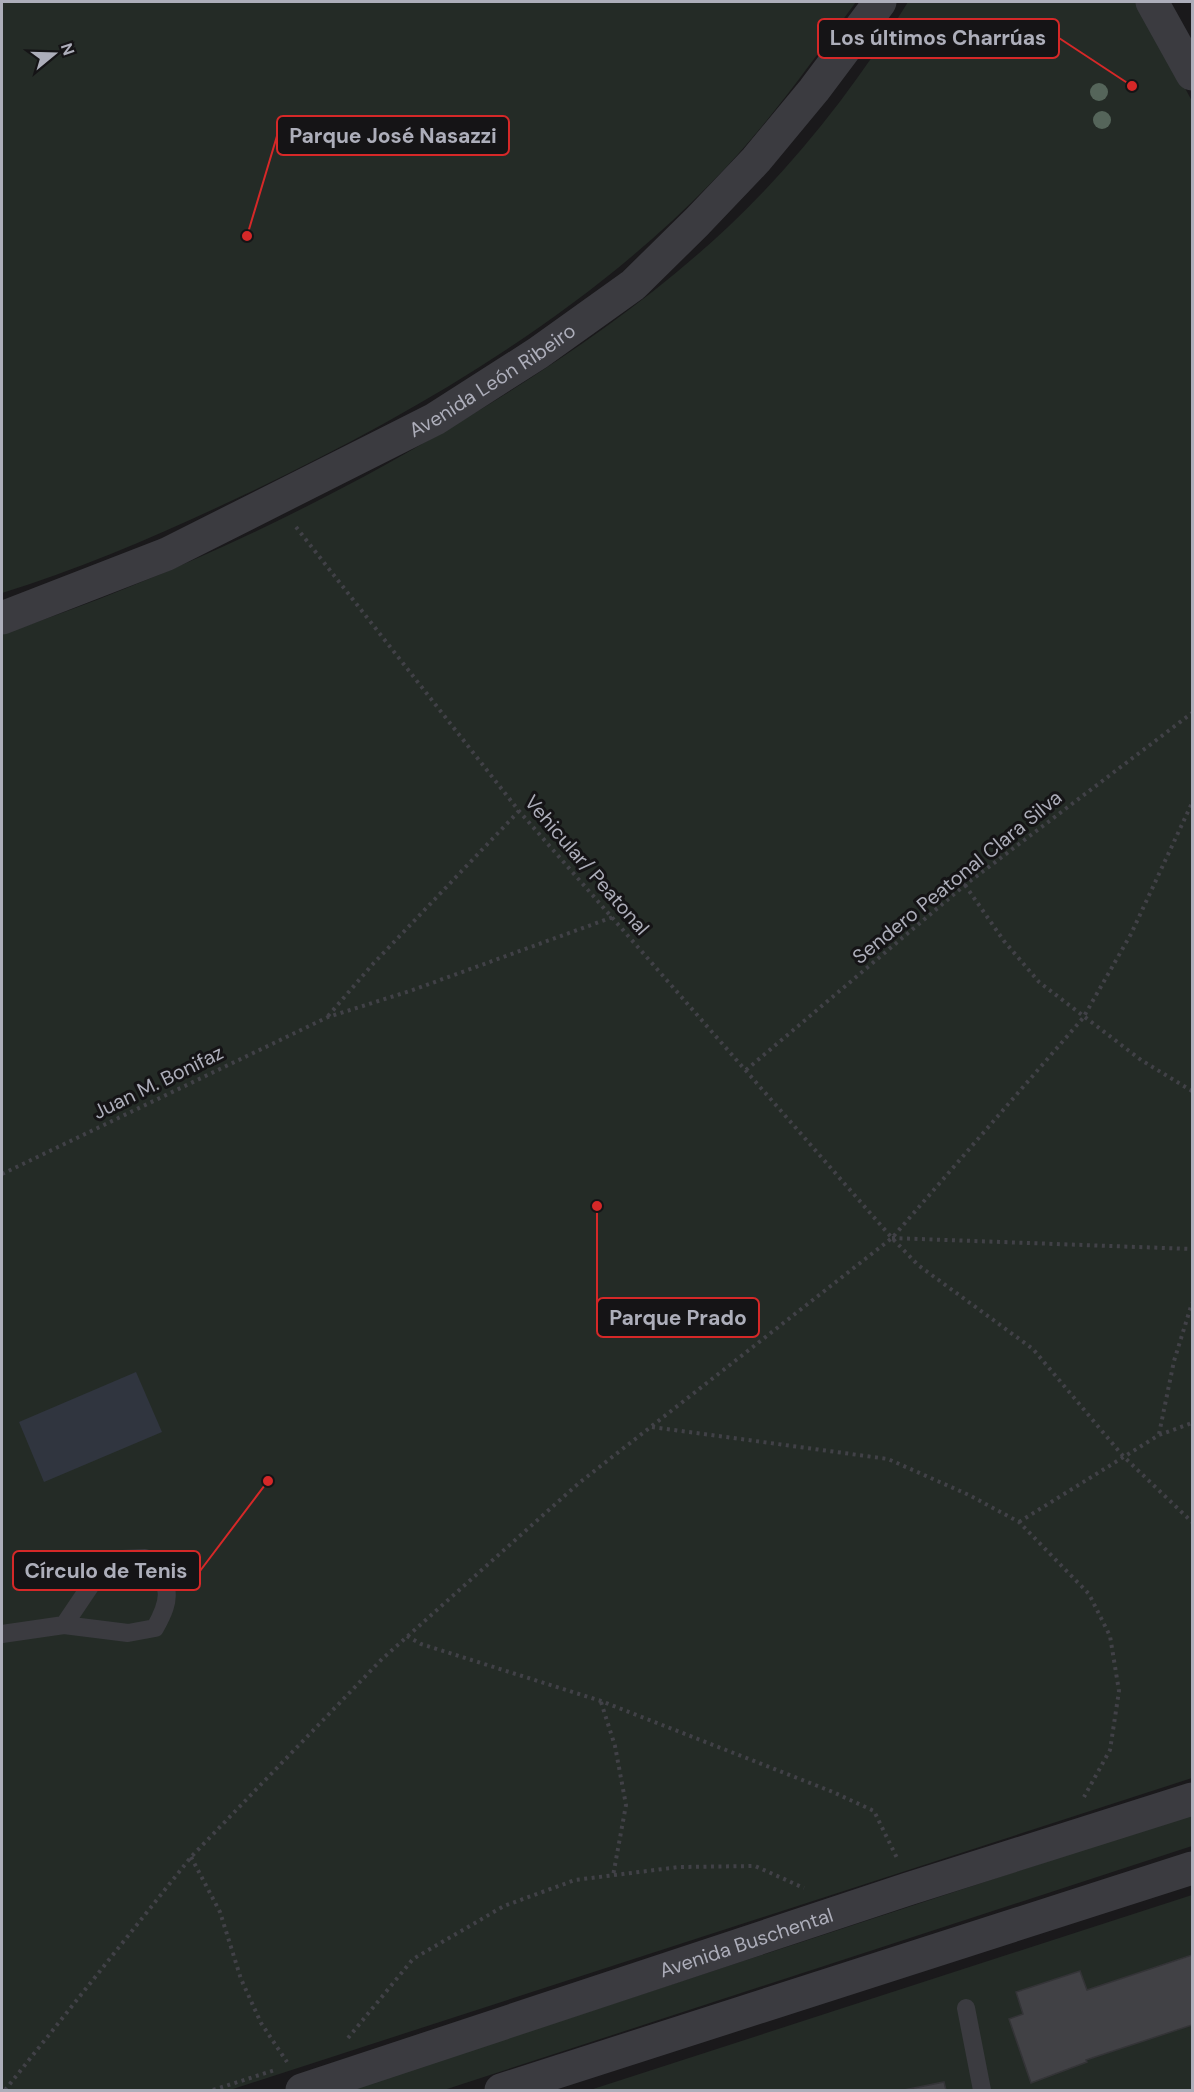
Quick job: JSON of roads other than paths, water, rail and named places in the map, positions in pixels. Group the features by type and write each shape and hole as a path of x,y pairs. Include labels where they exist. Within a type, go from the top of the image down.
{"street":[{"name":"Avenida León Ribeiro","path":"2,618 167,554 435,420 538,353 633,285 756,160 814,90 880,2"},
{"path":"1152,2 1192,74"},
{"name":"Avenida Buschental","path":"296,2078 1192,1799"},
{"path":"501,2091 1192,1868"}],"lane":[{"path":"2,1634 64,1625 128,1633 155,1628 168,1605 162,1576 145,1558 122,1559 101,1570 64,1625"},
{"path":"966,2008 982,2091"}],"place":[{"name":"Los últimos Charrúas","path":"1132,86"},
{"name":"Parque José Nasazzi","path":"247,236"},
{"name":"Parque Prado","path":"597,1206"},
{"name":"Círculo de Tenis","path":"268,1481"}]}
